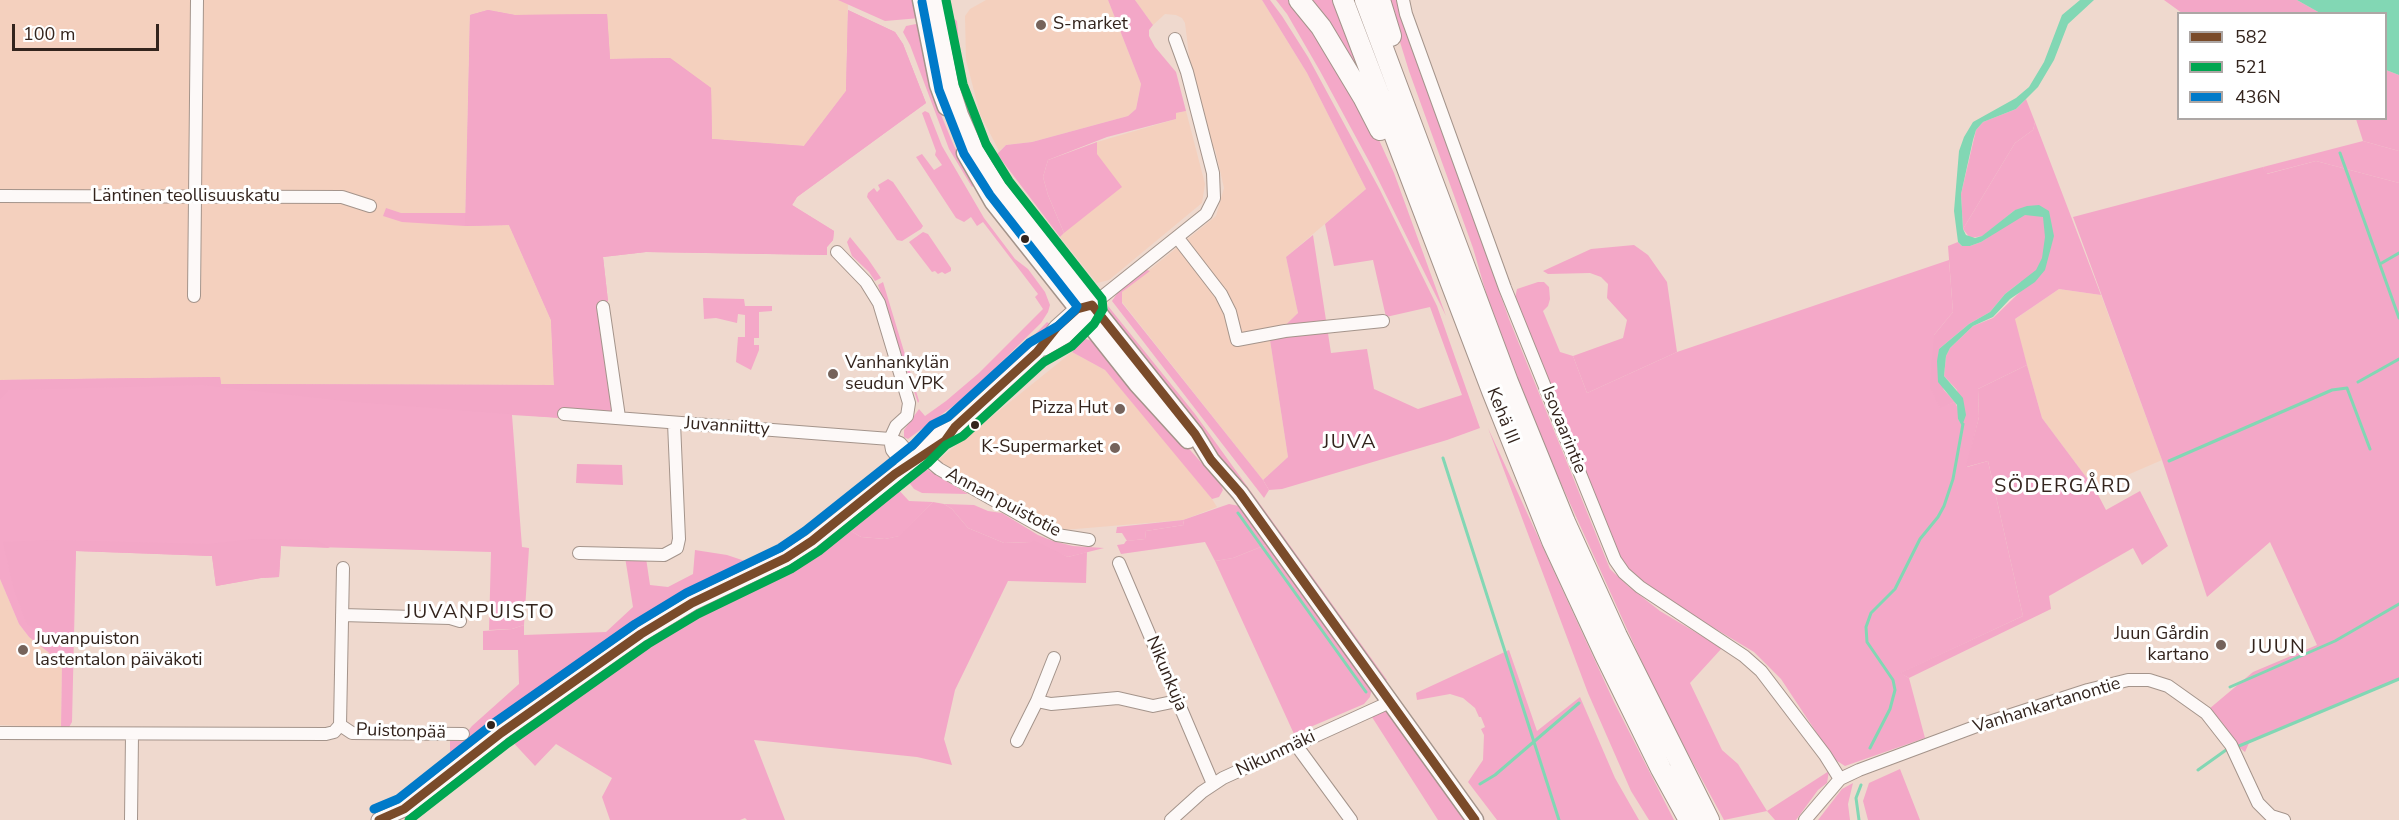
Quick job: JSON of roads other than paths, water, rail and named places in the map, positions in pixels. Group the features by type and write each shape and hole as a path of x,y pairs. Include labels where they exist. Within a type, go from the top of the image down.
{"highway":[{"path":"1299,0 1321,27 1363,97 1393,157 1411,180"},
{"name":"Kehä III","path":"1343,0 1552,541 1605,655 1661,769 1689,820"},
{"name":"Kehä III","path":"1365,0 1508,382 1565,522 1617,636 1709,820"},
{"path":"1380,0 1408,89 1417,140"}],"main road":[{"path":"921,0 938,86 965,154 993,202 1085,311 1195,434 1211,460 1240,493 1475,820"},
{"path":"934,0 951,87 975,149 999,188 1085,311"}],"street":[{"path":"194,296 196,0"},
{"name":"Isovaarintie","path":"1403,0 1406,14 1505,288 1615,560 1624,573 1640,587 1744,656 1761,671 1825,755 1840,779"},
{"path":"379,820 404,810 501,733 641,634 692,603 786,558 812,541 916,459 945,441 955,427 1037,352 1057,327 1085,311 1206,214 1214,198 1215,188 1187,72 1174,39"},
{"name":"Läntinen teollisuuskatu","path":"0,196 342,197 370,206"},
{"path":"1177,237 1221,294 1230,312 1237,340 1383,321"},
{"path":"837,252 867,282 879,303 909,403 907,416 896,426 890,439 900,443 916,459"},
{"path":"603,307 619,417"},
{"name":"Juvanniitty","path":"564,414 890,439"},
{"path":"579,553 664,555 677,548 679,539 674,423"},
{"name":"Annan puistotie","path":"916,459 939,469 1057,535 1089,540"},
{"name":"Nikunkuja","path":"1119,563 1213,784"},
{"path":"0,733 132,735 326,734 334,732 340,725 343,568"},
{"path":"342,615 450,618 460,621"},
{"path":"1017,741 1037,702 1054,658"},
{"name":"Vanhankartanontie","path":"1805,820 1840,779 1977,726 2088,690 2128,680 2149,680 2168,686 2206,712 2231,745 2258,803 2270,818 2284,820"},
{"path":"1037,702 1051,704 1118,698 1153,706 1178,701"},
{"name":"Nikunmäki","path":"1172,820 1213,784 1390,702"},
{"name":"Puistonpää","path":"340,725 352,733 463,734"},
{"path":"130,820 132,735"},
{"path":"1296,745 1351,820"}],"waterway":[{"path":"2340,153 2399,318"},
{"path":"2380,264 2399,253"},
{"path":"2358,382 2399,359"},
{"path":"2169,461 2332,390 2347,388 2370,449"},
{"path":"1870,748 1890,709 1895,690 1893,680 1867,642 1866,627 1871,613 1895,589 1920,539 1944,506 1953,479 1963,424"},
{"path":"1443,458 1559,820"},
{"path":"1238,513 1366,692"},
{"path":"2230,687 2335,641 2399,604"},
{"path":"2239,746 2399,679"},
{"path":"1480,784 1495,775 1579,703"},
{"path":"2198,770 2226,750"},
{"path":"1859,820 1856,798 1861,785"}],"place":[{"name":"S-market","path":"1041,25"},
{"name":"Vanhankylän seudun VPK","path":"833,374"},
{"name":"Pizza Hut","path":"1120,409"},
{"name":"K-Supermarket","path":"1115,448"},
{"name":"Juun Gårdin kartano","path":"2221,645"},
{"name":"Juvanpuiston lastentalon päiväkoti","path":"23,650"}],"district":[{"name":"JUVA","path":"1350,443"},
{"name":"SÖDERGÅRD","path":"2063,487"},
{"name":"JUVANPUISTO","path":"480,613"},
{"name":"JUUN","path":"2278,648"}]}
